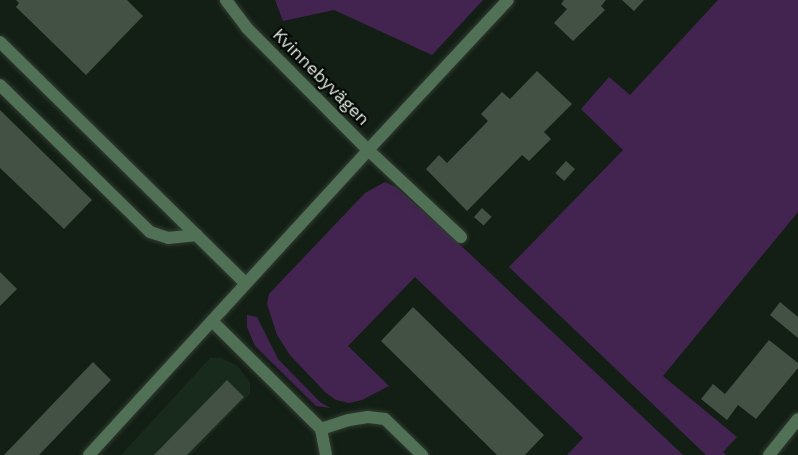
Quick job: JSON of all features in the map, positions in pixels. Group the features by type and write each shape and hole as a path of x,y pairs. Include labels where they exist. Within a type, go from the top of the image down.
{"street":[{"name":"Kvinnebyvägen","path":"89,455 368,150 247,28 226,0"},
{"path":"460,237 368,150 508,0"},
{"path":"0,42 245,283"},
{"path":"0,85 150,232 168,238 197,235"},
{"path":"212,321 321,429 327,455"},
{"path":"321,429 368,417 385,419 422,455"},
{"path":"769,455 798,420"}],"shaded area":[{"path":"275,0 483,0 432,55 334,10 283,21"},
{"path":"718,0 798,0 798,212 663,376 737,437 723,452 726,455 706,455 509,267 623,150 581,109 609,77 630,95"},
{"path":"385,182 396,187 453,238 683,455 567,455 583,438 415,277 348,346 389,386 362,400 349,403 336,400 325,392 290,355 277,335 267,304 269,294 365,193"},
{"path":"247,315 257,317 278,359 320,402 330,408 316,406 255,346 247,327"},
{"path":"210,358 221,358 238,366 250,383 250,394 191,455 121,455"}],"building":[{"path":"16,0 127,0 143,16 86,75 16,7 19,3"},
{"path":"564,0 606,0 601,6 605,10 573,41 554,23 567,9 561,4"},
{"path":"622,0 644,0 634,11"},
{"path":"537,71 572,104 544,132 551,139 529,161 522,155 467,211 426,169 439,155 447,163 488,121 481,114 502,92 510,99"},
{"path":"0,110 92,200 64,229 0,168"},
{"path":"566,161 575,169 564,181 555,173"},
{"path":"482,208 492,217 484,226 474,217"},
{"path":"0,272 17,289 0,306"},
{"path":"780,302 798,317 798,338 770,315"},
{"path":"413,307 544,435 525,455 497,455 381,341"},
{"path":"769,340 798,363 798,368 756,419 738,405 727,420 701,399 713,384 725,394"},
{"path":"93,362 111,380 39,455 4,455"},
{"path":"227,380 244,397 187,455 154,455"}]}
